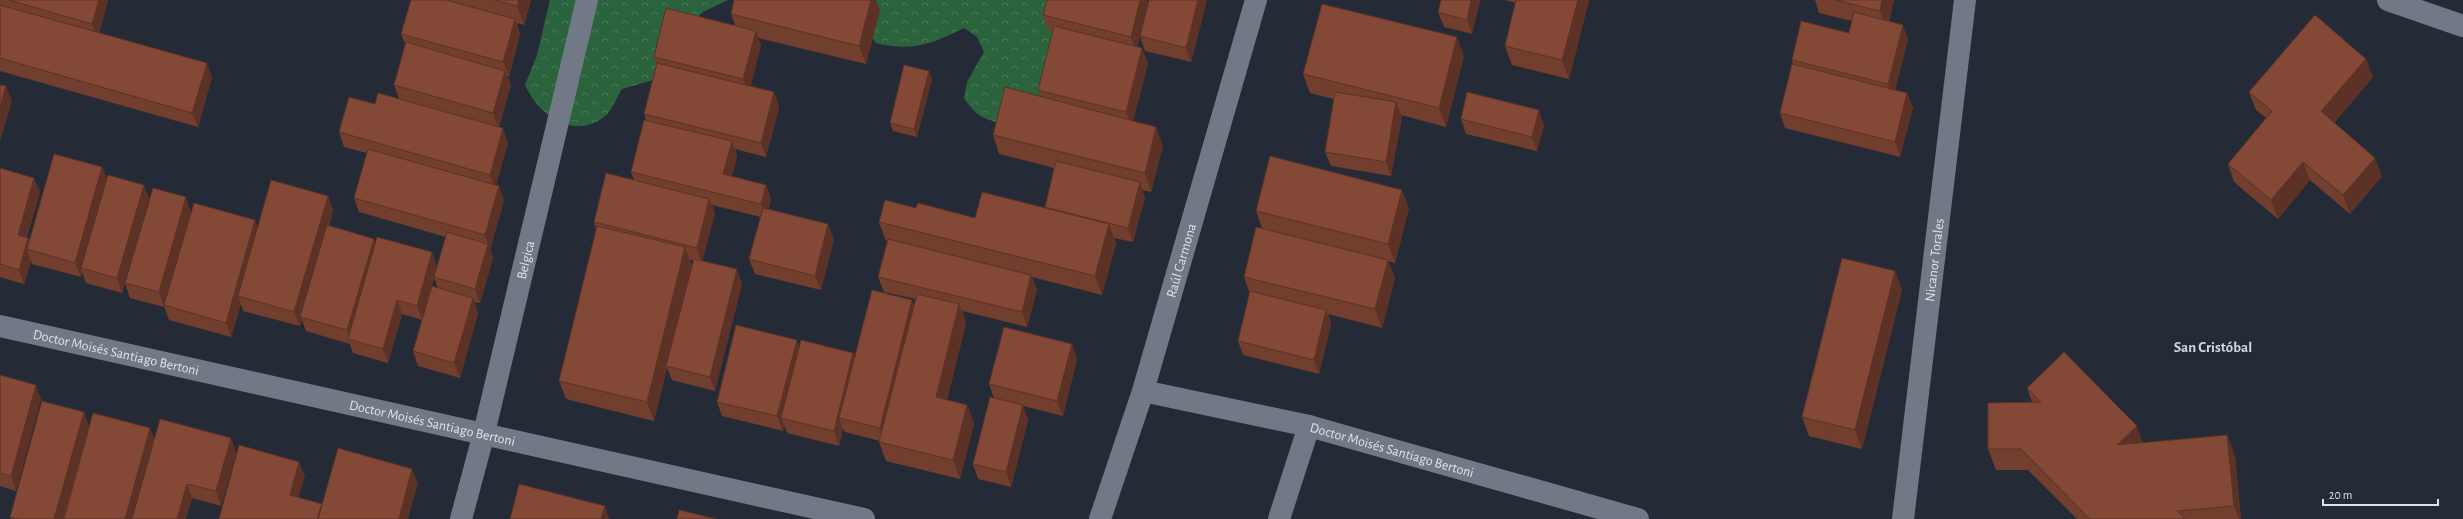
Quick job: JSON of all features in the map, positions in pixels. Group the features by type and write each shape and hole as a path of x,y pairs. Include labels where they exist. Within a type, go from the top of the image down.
{"street":[{"name":"Belgica","path":"461,519 484,433 587,0"},
{"name":"Raúl Carmona","path":"1100,519 1143,391 1256,0"},
{"name":"Nicanor Torales","path":"1903,519 1965,0"},
{"path":"2388,0 2463,26"},
{"name":"Doctor Moisés Santiago Bertoni","path":"0,326 864,519"},
{"name":"Doctor Moisés Santiago Bertoni","path":"1143,391 1309,426 1638,519"},
{"path":"1279,519 1309,426"}],"green space":[{"path":"550,0 728,0 703,12 690,24 653,80 622,89 607,115 592,124 580,126 568,125 557,121 547,114 538,106 525,85 537,55"},
{"path":"821,0 1082,0 1044,102 1004,124 985,118 976,113 964,98 967,82 984,52 977,37 964,28 942,38 921,45 900,47 889,46 876,43 867,30"}],"building":[{"path":"9,0 99,0 92,24"},
{"path":"411,0 446,0 515,19 503,62 401,34"},
{"path":"494,0 519,0 517,6"},
{"path":"734,0 871,0 859,46 731,14"},
{"path":"1047,0 1140,0 1131,37 1043,15"},
{"path":"1149,0 1198,0 1186,48 1140,36"},
{"path":"1441,0 1471,0 1467,20 1438,12"},
{"path":"1516,0 1578,0 1562,60 1505,46"},
{"path":"1835,0 1882,0 1880,11"},
{"path":"1322,4 1457,37 1439,108 1303,74"},
{"path":"0,5 207,63 192,113 0,58"},
{"path":"666,8 756,31 743,79 654,57"},
{"path":"1854,12 1903,25 1888,84 1792,60 1801,21 1849,33"},
{"path":"2315,15 2366,59 2321,111 2375,158 2343,195 2303,162 2271,200 2228,164 2272,111 2249,92"},
{"path":"1054,26 1142,48 1126,112 1038,90"},
{"path":"406,42 505,71 493,113 394,85"},
{"path":"657,63 774,92 761,143 644,114"},
{"path":"1792,64 1907,93 1895,142 1780,113"},
{"path":"904,65 929,71 914,129 890,123"},
{"path":"0,85 6,86 0,108"},
{"path":"1005,87 1156,127 1145,173 993,135"},
{"path":"1335,92 1396,102 1386,162 1325,152"},
{"path":"1467,92 1539,110 1532,137 1461,119"},
{"path":"378,93 503,128 490,175 339,132 349,97 375,104"},
{"path":"644,120 732,141 723,174 766,185 761,204 631,172"},
{"path":"368,149 499,186 485,235 354,198"},
{"path":"54,154 102,167 75,263 27,249"},
{"path":"1270,156 1402,190 1388,244 1256,211"},
{"path":"1056,161 1140,182 1128,228 1045,207"},
{"path":"0,168 34,178 18,235 28,238 19,270 0,264"},
{"path":"606,173 709,199 697,248 594,222"},
{"path":"108,175 144,185 117,278 81,268"},
{"path":"271,180 328,196 294,312 238,296"},
{"path":"153,188 186,197 159,292 125,283"},
{"path":"982,192 1109,224 1095,276 879,222 885,200 916,208 918,203 975,218"},
{"path":"194,203 255,220 226,323 164,305"},
{"path":"763,208 828,224 815,276 749,259"},
{"path":"327,225 374,239 347,330 300,317"},
{"path":"597,226 685,247 647,402 559,381"},
{"path":"1256,227 1388,260 1375,309 1244,277"},
{"path":"447,232 488,244 475,289 434,277"},
{"path":"377,237 432,252 417,306 397,300 383,349 348,339"},
{"path":"888,239 1031,275 1022,312 878,277"},
{"path":"1842,258 1895,271 1855,430 1802,417"},
{"path":"694,259 737,269 710,377 666,366"},
{"path":"432,286 473,298 454,363 413,351"},
{"path":"872,290 912,300 880,428 839,418"},
{"path":"1250,291 1326,310 1314,360 1238,341"},
{"path":"917,294 959,304 936,397 967,405 953,460 879,442"},
{"path":"736,325 797,340 777,416 717,402"},
{"path":"1004,327 1072,344 1057,401 989,384"},
{"path":"801,340 853,353 834,431 781,418"},
{"path":"2064,352 2137,426 2117,445 2227,435 2234,506 2177,511 2185,519 2090,519 2021,449 1988,449 1988,403 2041,402 2027,388"},
{"path":"0,375 36,385 11,476 0,473"},
{"path":"990,397 1023,405 1006,472 973,464"},
{"path":"42,401 84,412 54,519 18,519 10,517"},
{"path":"93,413 150,428 125,519 64,519"},
{"path":"160,419 231,438 216,491 187,484 177,519 132,519"},
{"path":"239,445 299,462 290,495 322,504 317,519 219,519"},
{"path":"338,448 412,469 399,519 318,519"},
{"path":"519,484 605,506 601,519 510,519"},
{"path":"679,510 716,519 677,519"}],"district":[{"name":"San Cristóbal","path":"2213,347"}]}
